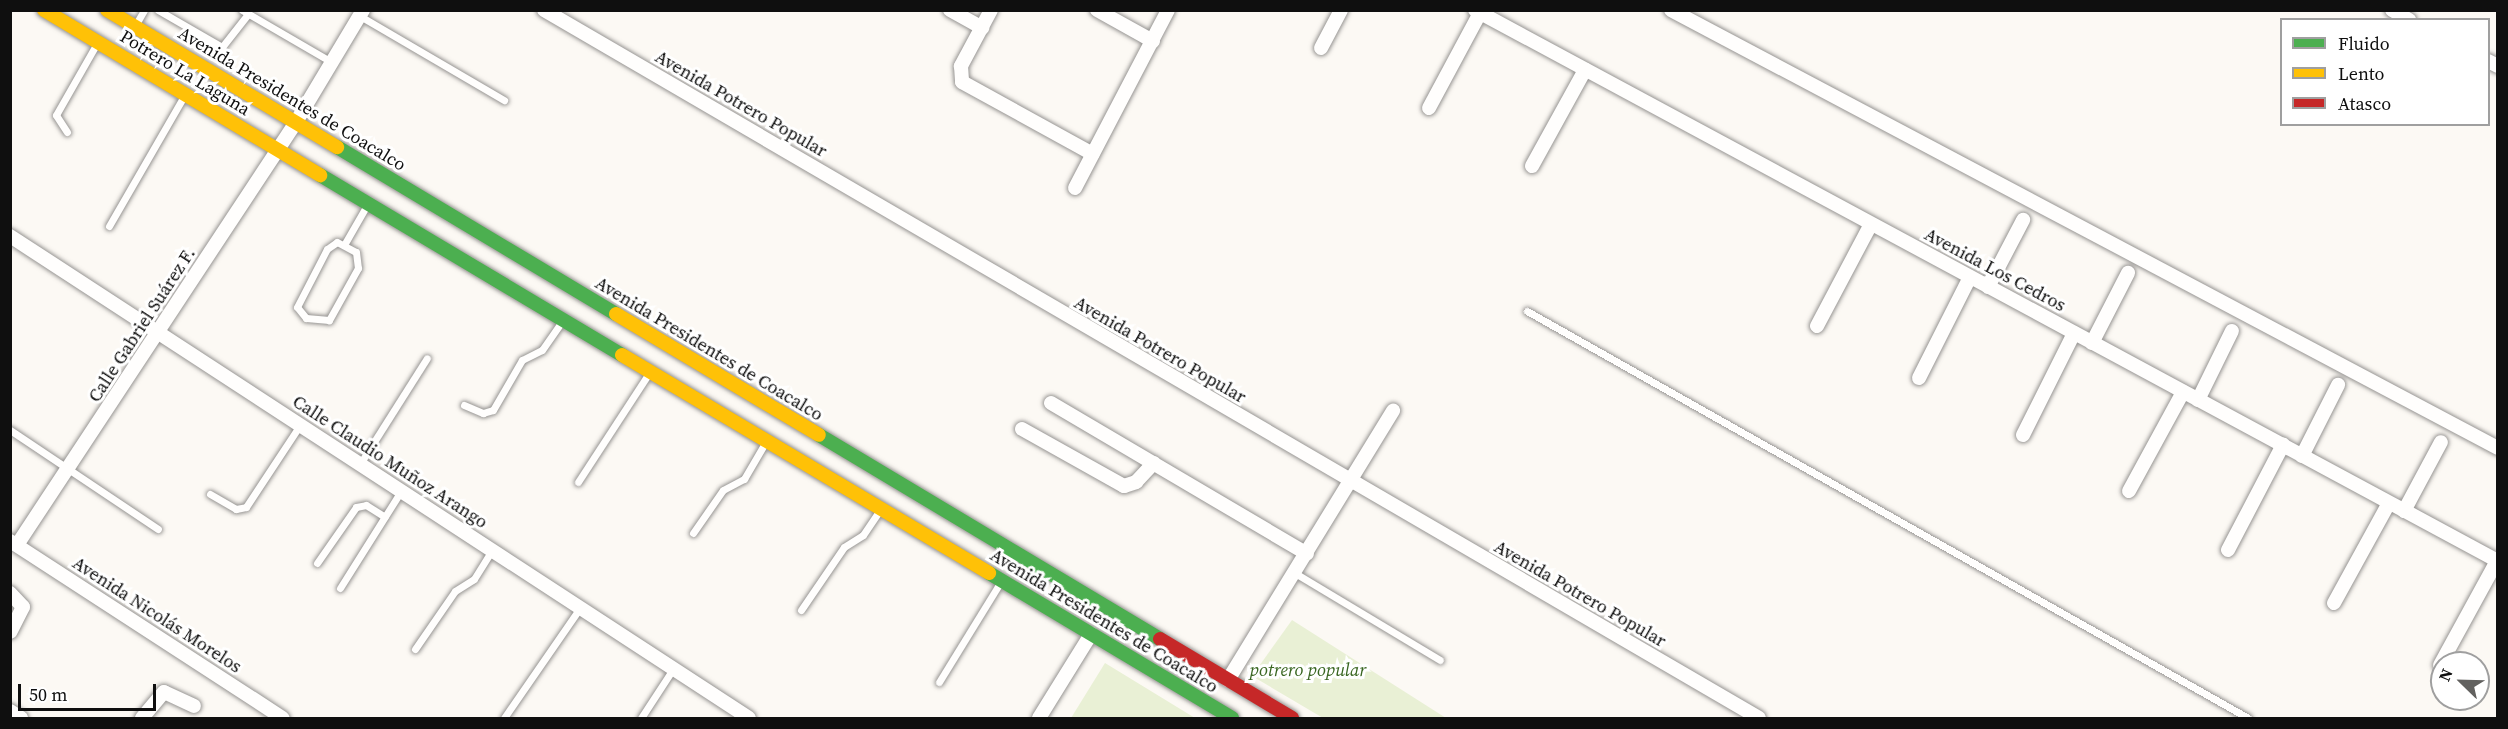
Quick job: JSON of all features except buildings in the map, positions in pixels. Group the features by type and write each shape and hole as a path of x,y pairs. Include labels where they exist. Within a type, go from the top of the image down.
{"street":[{"name":"Potrero La Laguna","path":"44,10 278,149"},
{"name":"Avenida Presidentes de Coacalco","path":"107,10 1292,718"},
{"name":"Avenida Potrero Popular","path":"544,10 1759,718"},
{"path":"950,10 982,28"},
{"path":"991,10 959,72 962,82 1093,154"},
{"path":"1097,10 1153,41"},
{"path":"1075,188 1168,10"},
{"path":"1320,48 1341,10"},
{"path":"1671,10 2498,448"},
{"path":"2392,10 2406,18"},
{"path":"1429,108 1477,12"},
{"name":"Avenida Los Cedros","path":"1477,12 1499,16 1585,70 2497,561"},
{"name":"Calle Gabriel Suárez F.","path":"14,543 69,469 159,334 296,123 362,13"},
{"path":"1532,166 1585,70"},
{"name":"Avenida Presidentes de Coacalco","path":"278,149 1232,718"},
{"path":"1988,287 2023,220"},
{"path":"1817,326 1871,224"},
{"name":"Calle Claudio Muñoz Arango","path":"10,236 749,718"},
{"path":"2092,343 2128,273"},
{"path":"1919,378 1970,277"},
{"path":"2198,400 2232,331"},
{"path":"2023,435 2074,333"},
{"path":"2302,456 2338,385"},
{"path":"2129,491 2183,392"},
{"path":"1051,403 1307,554"},
{"path":"1228,680 1393,411"},
{"path":"1022,429 1124,486 1136,482 1154,463"},
{"path":"2404,511 2441,442"},
{"path":"2228,550 2283,445"},
{"path":"2334,603 2389,503"},
{"name":"Avenida Nicolás Morelos","path":"14,543 283,718"},
{"path":"2448,651 2497,561"},
{"path":"10,593 23,607 10,632"},
{"path":"1039,718 1091,634"},
{"path":"142,718 164,692 194,706"},
{"path":"10,711 21,718"}],"lane":[{"path":"135,27 144,10"},
{"path":"158,10 222,47 245,12 333,63"},
{"path":"362,13 504,100"},
{"path":"67,132 56,115 98,42"},
{"path":"109,226 185,94"},
{"path":"344,244 357,252 358,268 329,320 306,318 297,307 327,249 344,244 369,203"},
{"path":"1527,311 2248,718"},
{"path":"464,405 483,413 493,410 522,360 542,350 563,319"},
{"path":"360,464 427,358"},
{"path":"578,482 650,371"},
{"path":"210,494 236,509 246,507 300,425"},
{"path":"10,430 158,529"},
{"path":"693,533 723,490 744,479 766,440"},
{"path":"340,588 401,491"},
{"path":"317,563 356,507 366,504 385,517"},
{"path":"801,610 844,547 863,535 880,508"},
{"path":"415,649 454,591 474,579 492,550"},
{"path":"1295,573 1440,660"},
{"path":"939,682 1001,581"},
{"path":"504,718 580,608"},
{"path":"641,718 674,669"}],"green space":[{"name":"potrero popular","path":"1292,620 1446,718 1323,718 1252,676"},
{"path":"1105,663 1195,718 1071,718"}],"traffic: fast":[{"path":"337,147 616,314"},
{"path":"320,175 622,355"},
{"path":"819,435 1160,639"},
{"path":"989,573 1232,718"}],"traffic: slow":[{"path":"44,10 320,175"},
{"path":"107,10 337,147"},
{"path":"616,314 819,435"},
{"path":"622,355 989,573"}],"traffic: jam":[{"path":"1160,639 1292,718"}]}
